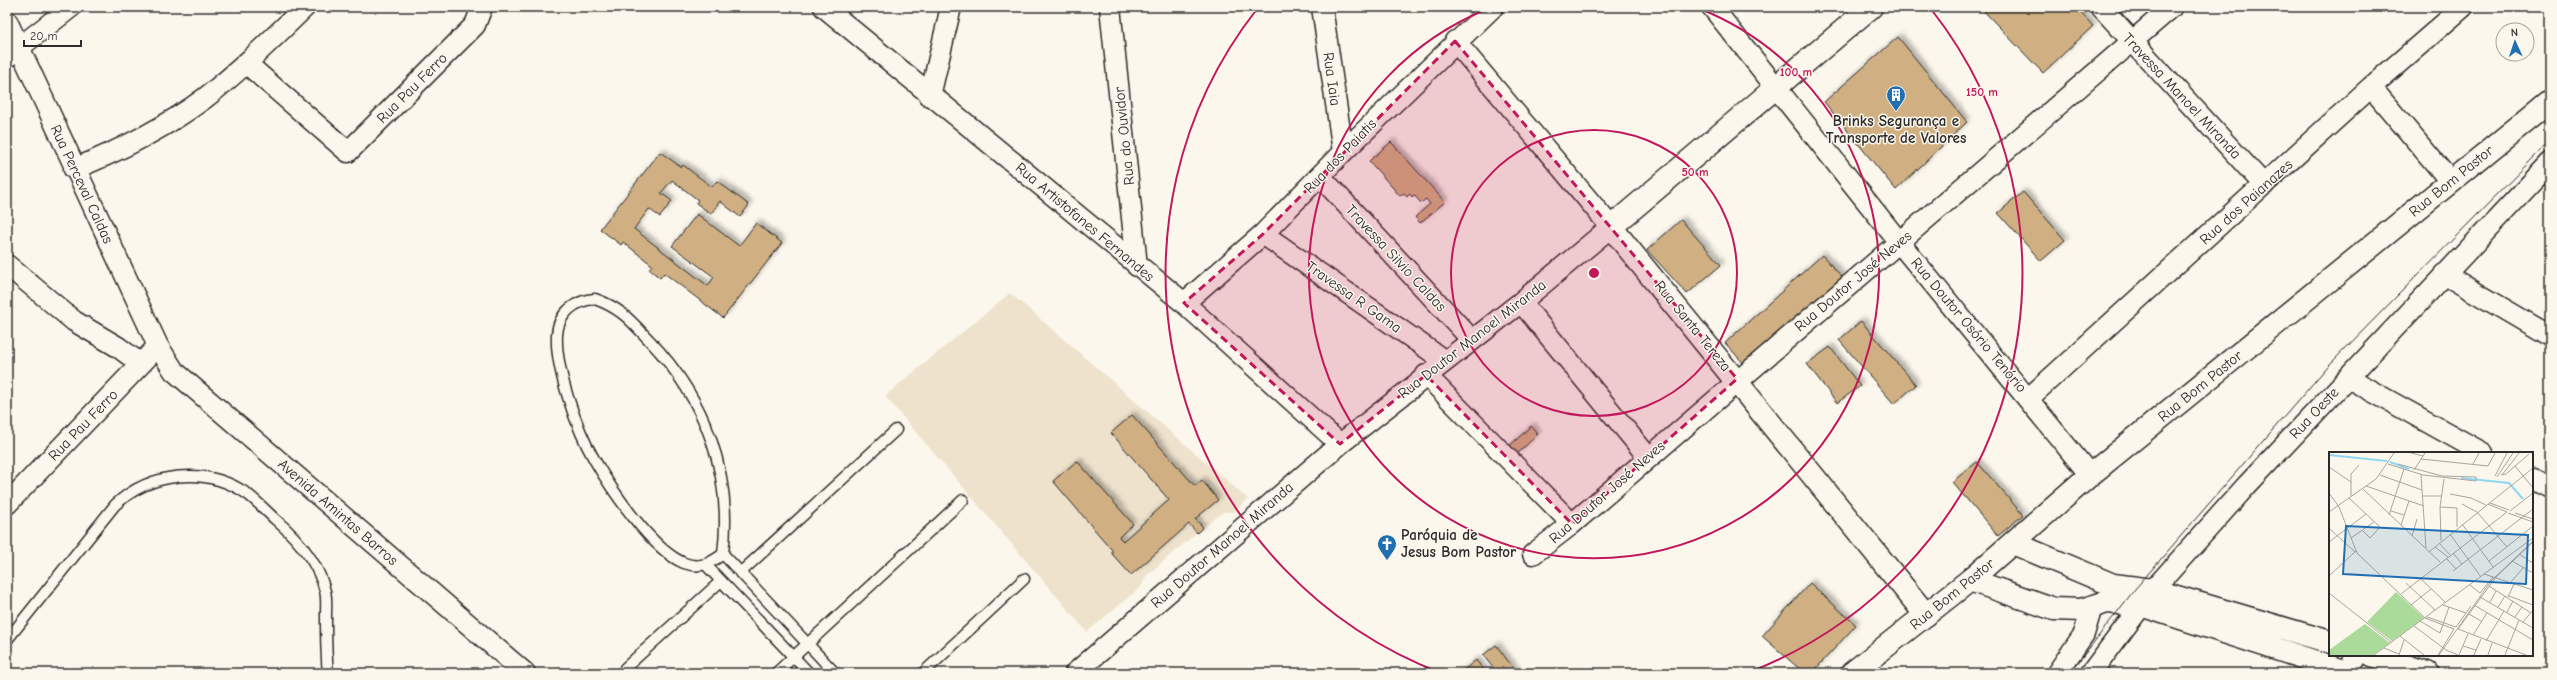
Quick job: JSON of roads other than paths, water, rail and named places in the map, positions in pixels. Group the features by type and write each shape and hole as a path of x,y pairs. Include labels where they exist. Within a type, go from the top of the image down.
{"street":[{"path":"13,53 71,7"},
{"path":"74,169 120,150 163,127 206,98 246,63 305,7"},
{"name":"Rua Artistofanes Fernandes","path":"824,7 930,96 1184,303 1340,444"},
{"path":"930,96 951,7"},
{"name":"Rua do Ouvidor","path":"1110,7 1137,266"},
{"name":"Rua Iaia","path":"1322,7 1343,152"},
{"name":"Rua dos Paiatis","path":"1184,303 1263,234 1455,41 1493,7"},
{"name":"Rua Doutor Osório Tenório","path":"1712,7 1899,242 2029,398 2090,475"},
{"name":"Rua Doutor Manoel Miranda","path":"1075,673 1340,444 1426,375 1521,302 1871,7"},
{"name":"Travessa Manoel Miranda","path":"2101,7 2264,185"},
{"name":"Rua Doutor José Neves","path":"1533,554 1572,524 1737,379 2172,7"},
{"name":"Rua dos Paianazes","path":"2029,398 2371,87 2463,7"},
{"name":"Rua Pau Ferro","path":"246,63 348,152 478,16"},
{"name":"Rua Perceval Caldas","path":"7,21 13,53 74,169 158,346"},
{"name":"Rua Santa Tereza","path":"1455,41 1737,379 1926,615"},
{"path":"2371,87 2450,181"},
{"name":"Rua Bom Pastor","path":"1852,673 1970,580 2090,475 2550,101"},
{"name":"Rua Oeste","path":"2091,673 2147,598 2247,485 2444,274 2550,164"},
{"name":"Travessa Silvio Caldas","path":"1320,176 1472,340"},
{"name":"Travessa R Gama","path":"1263,234 1445,361"},
{"path":"7,264 74,321 118,347 141,364"},
{"path":"2444,274 2550,336"},
{"path":"1521,302 1648,457"},
{"name":"Rua Pau Ferro","path":"7,504 158,346"},
{"name":"Avenida Amintas Barros","path":"158,346 174,370 519,671"},
{"path":"1426,375 1572,524"},
{"path":"2348,378 2481,452"},
{"path":"2533,480 2550,488"},
{"path":"2013,542 2147,598 2352,667"},
{"path":"1970,580 2054,609 2081,610 2107,602 2147,598 2329,642"},
{"path":"2057,673 2077,647 2092,607"},
{"path":"2374,656 2392,668 2428,673"}],"lane":[{"path":"723,554 706,565 685,563 660,546 615,493 593,458 578,426 566,387 557,334 568,310 578,302 595,300 614,306 664,356 687,388 703,419 722,478 726,506 723,554 835,673"},
{"path":"740,573 896,430"},
{"path":"7,640 115,505 129,492 148,483 175,476 199,475 222,481 246,494 289,532 312,559 326,592 328,673"},
{"path":"776,673 963,500"},
{"path":"706,565 809,673"},
{"path":"923,673 1024,579"},
{"path":"625,668 721,580"}],"tram line":[{"path":"2070,673 2135,589 2328,366 2550,141"}],"place":[{"name":"Brinks Segurança e Transporte de Valores","path":"1896,112"},
{"name":"Paróquia de Jesus Bom Pastor","path":"1387,561"}]}
